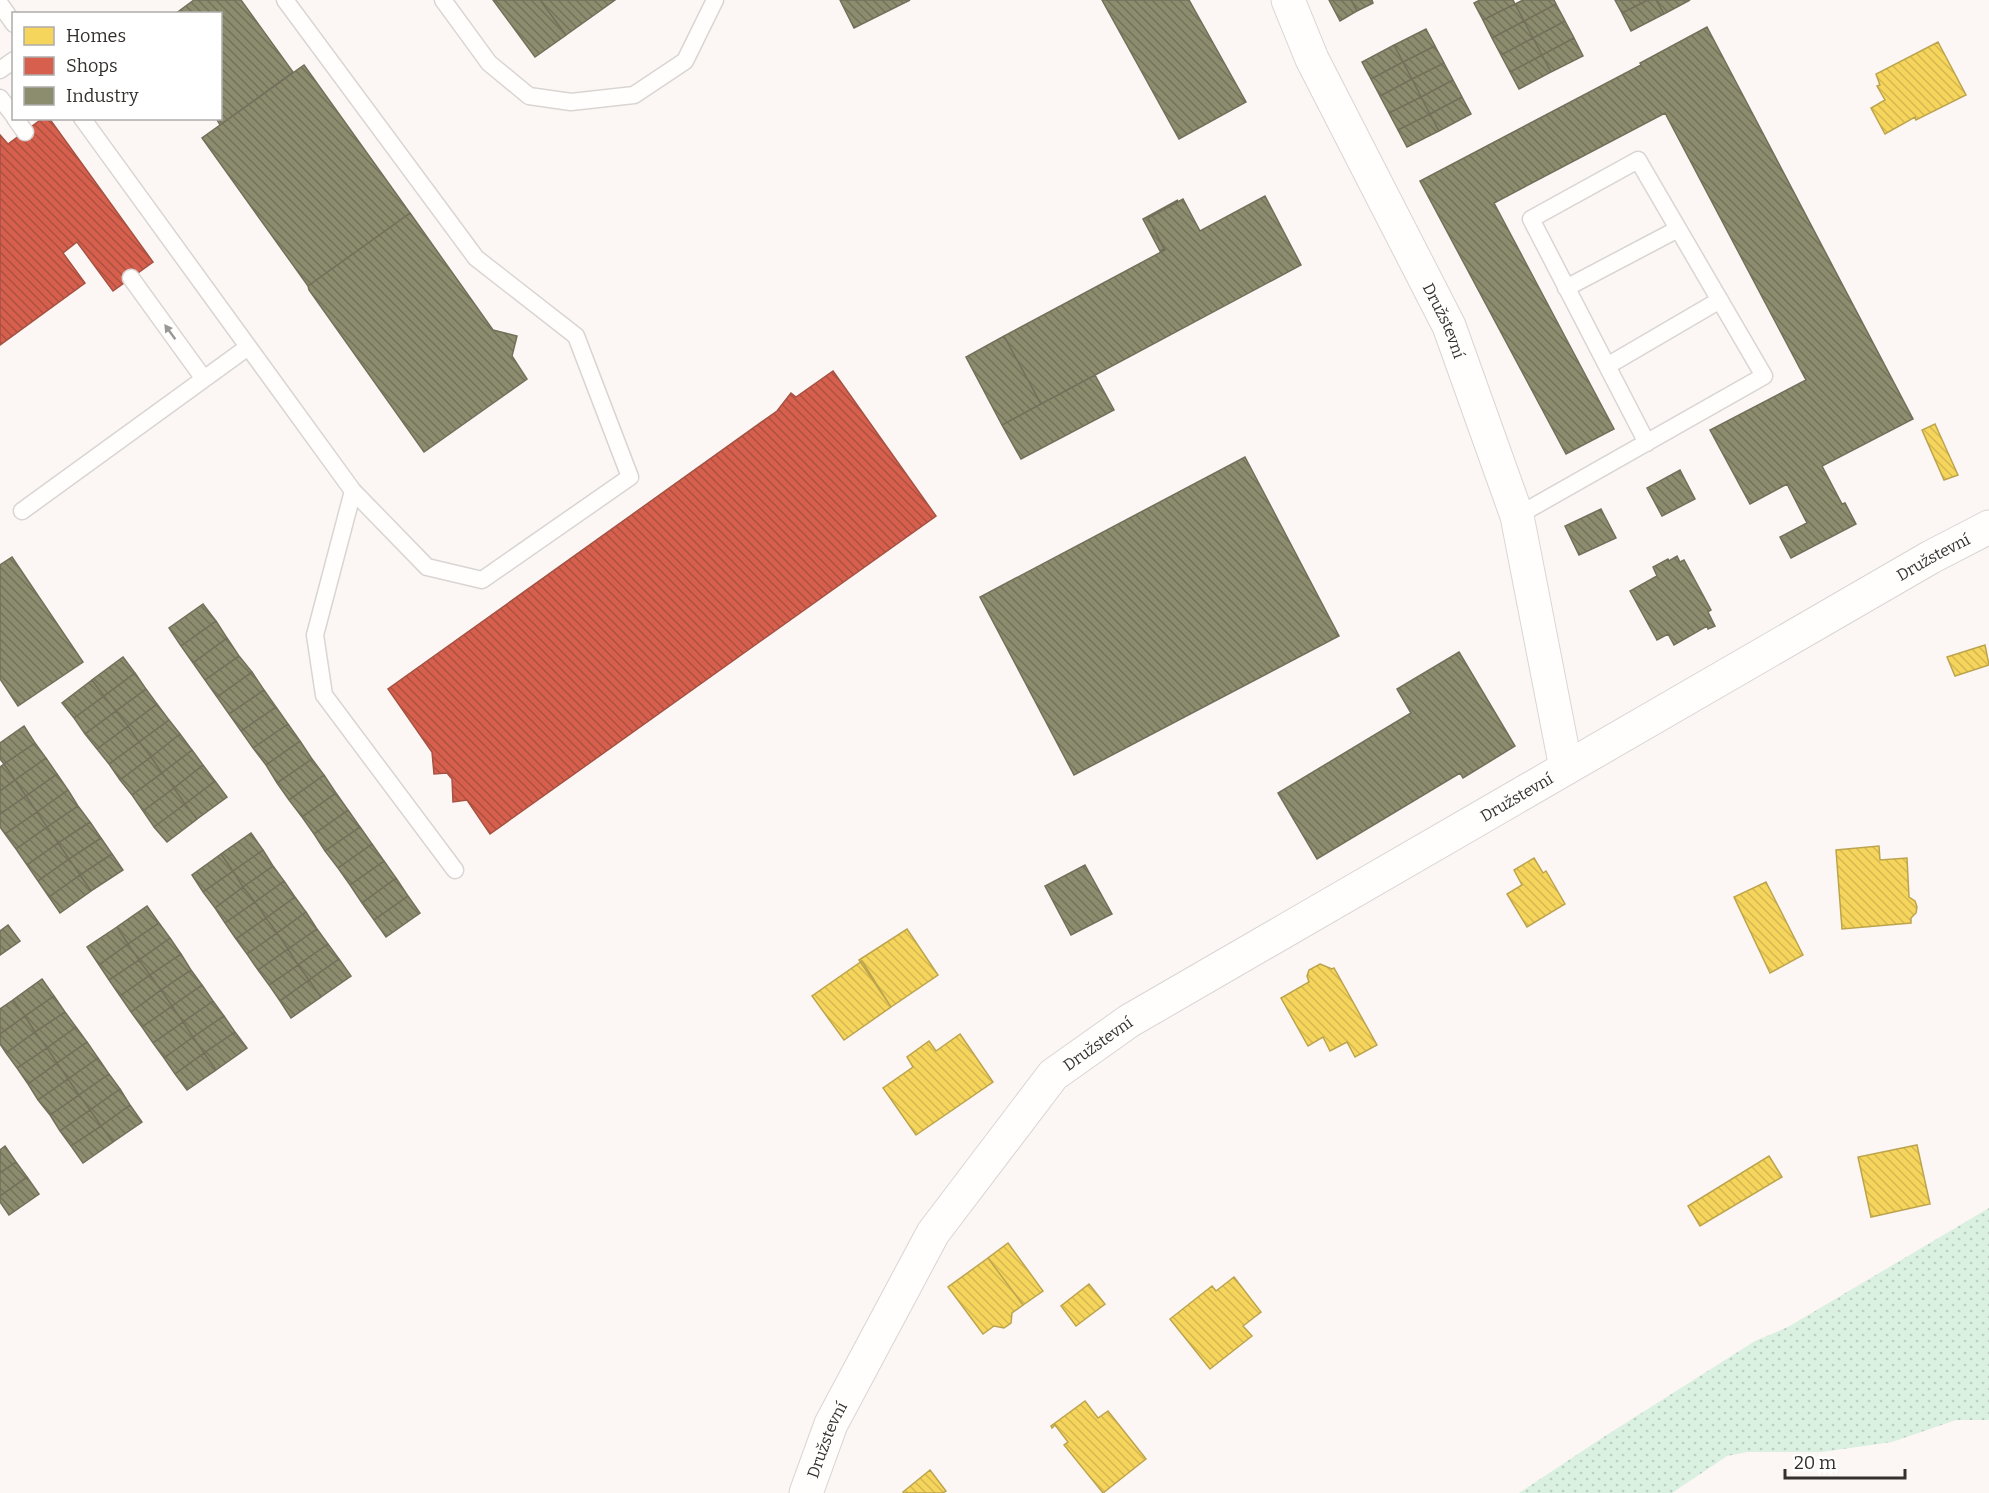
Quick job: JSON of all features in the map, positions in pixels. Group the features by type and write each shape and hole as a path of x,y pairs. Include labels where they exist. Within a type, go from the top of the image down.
{"street":[{"name":"Družstevní","path":"1288,0 1312,59 1449,326 1516,516 1566,768"},
{"name":"Družstevní","path":"806,1493 831,1424 933,1233 1053,1075 1129,1021 1931,557 1989,527"}],"lane":[{"path":"83,120 353,491 427,567 482,580 630,477 576,336 476,258 285,0"},
{"path":"443,0 489,63 529,96 571,102 634,95 685,61 715,0"},
{"path":"0,4 12,21"},
{"path":"0,98 12,114"},
{"path":"1516,516 1647,443 1764,376 1638,160 1531,219 1647,443"},
{"path":"1566,288 1678,229"},
{"path":"131,278 204,379"},
{"path":"1607,366 1719,300"},
{"path":"22,511 248,347"},
{"path":"353,491 315,635 324,695 455,870"}],"green space":[{"path":"1989,1208 1989,1420 1956,1420 1892,1442 1822,1452 1747,1452 1727,1456 1672,1493 1519,1493 1755,1341 1788,1327"}],"building: Homes":[{"path":"1938,42 1966,95 1916,120 1915,117 1885,134 1871,108 1885,100 1877,86 1880,85 1876,74"},
{"path":"1935,424 1958,475 1944,480 1922,430"},
{"path":"1985,645 1989,665 1955,676 1947,657"},
{"path":"1879,846 1880,860 1907,858 1909,897 1915,901 1916,913 1911,918 1911,923 1842,929 1836,850"},
{"path":"1534,858 1543,873 1546,871 1565,904 1527,927 1507,894 1522,885 1514,870"},
{"path":"1766,882 1803,955 1770,973 1734,897"},
{"path":"907,929 938,975 891,1007 859,960"},
{"path":"862,961 891,1007 844,1040 812,996"},
{"path":"1320,964 1334,968 1377,1045 1355,1057 1347,1042 1330,1051 1323,1037 1308,1046 1281,998 1309,982 1307,976 1309,970"},
{"path":"960,1034 993,1082 916,1135 883,1088 913,1067 907,1057 929,1041 936,1051"},
{"path":"1917,1145 1930,1204 1871,1217 1858,1157"},
{"path":"1769,1156 1782,1177 1700,1226 1688,1206"},
{"path":"1008,1243 1043,1291 1023,1305 988,1258"},
{"path":"988,1258 1023,1305 1012,1313 1011,1323 1004,1328 994,1326 983,1334 948,1287"},
{"path":"1234,1277 1261,1312 1243,1326 1252,1336 1210,1369 1170,1319 1212,1286 1216,1291"},
{"path":"1089,1284 1105,1304 1076,1326 1061,1306"},
{"path":"1085,1401 1098,1418 1108,1411 1146,1459 1103,1493 1064,1445 1068,1442 1055,1425 1052,1428 1051,1426"},
{"path":"930,1470 946,1491 943,1493 903,1492"}],"building: Shops":[{"path":"40,120 50,120 153,262 113,291 77,242 63,253 85,283 0,345 0,135 8,144"},
{"path":"833,371 936,516 490,834 467,800 453,802 452,779 447,773 434,774 432,752 388,689 777,411 791,393 796,397"}],"building: Industry":[{"path":"194,0 241,0 293,72 220,125 217,120 222,120 222,12 178,12"},
{"path":"493,0 540,0 566,35 535,57"},
{"path":"540,0 615,0 566,35"},
{"path":"840,0 910,0 854,28"},
{"path":"1102,0 1189,0 1246,102 1179,139"},
{"path":"1329,0 1351,0 1357,11 1340,21"},
{"path":"1351,0 1372,0 1373,3 1357,11"},
{"path":"1480,0 1513,0 1515,4 1483,20 1474,3"},
{"path":"1523,0 1554,0 1556,4 1524,21 1515,4"},
{"path":"1615,0 1648,0 1622,13"},
{"path":"1648,0 1656,0 1664,14 1631,31 1622,13"},
{"path":"1656,0 1690,0 1664,14"},
{"path":"1515,4 1524,21 1492,38 1483,20"},
{"path":"1556,4 1565,21 1533,38 1524,21"},
{"path":"1524,21 1533,38 1501,55 1492,38"},
{"path":"1565,21 1574,38 1542,55 1533,38"},
{"path":"1707,27 1913,419 1822,466 1842,504 1845,503 1856,524 1791,558 1780,537 1807,523 1787,484 1750,504 1710,430 1806,380 1665,113 1494,203 1614,429 1566,454 1420,181 1641,65 1640,63"},
{"path":"1426,29 1435,46 1403,62 1394,45"},
{"path":"1533,38 1542,55 1510,72 1501,55"},
{"path":"1574,38 1583,56 1551,72 1542,55"},
{"path":"1394,45 1403,62 1371,79 1362,62"},
{"path":"1435,46 1444,63 1412,79 1403,62"},
{"path":"1542,55 1551,72 1519,89 1510,72"},
{"path":"1403,62 1412,79 1380,96 1371,79"},
{"path":"1444,63 1453,80 1421,97 1412,79"},
{"path":"304,65 410,213 308,286 202,138"},
{"path":"1412,79 1421,97 1389,113 1380,96"},
{"path":"1453,80 1462,97 1430,114 1421,97"},
{"path":"1421,97 1430,114 1398,130 1389,113"},
{"path":"1462,97 1471,114 1439,131 1430,114"},
{"path":"1430,114 1439,131 1407,147 1398,130"},
{"path":"1265,196 1301,265 1041,404 1004,336 1165,250 1148,218 1183,199 1200,231"},
{"path":"1178,200 1148,218 1164,249 1160,251 1143,219"},
{"path":"410,213 493,330 517,336 512,356 527,379 424,452 308,286"},
{"path":"1004,336 1041,404 1002,425 966,357"},
{"path":"1095,375 1114,410 1021,459 1002,425"},
{"path":"1245,457 1339,636 1074,775 980,597"},
{"path":"1680,470 1695,499 1662,516 1647,488"},
{"path":"1601,509 1616,538 1579,555 1565,526"},
{"path":"1677,556 1680,562 1684,560 1711,610 1708,612 1715,626 1708,629 1707,626 1674,645 1668,634 1657,640 1630,591 1657,576 1653,567"},
{"path":"12,557 83,662 18,706 0,679 0,565"},
{"path":"203,604 216,621 181,646 169,628"},
{"path":"216,621 227,638 193,663 181,646"},
{"path":"227,638 239,656 205,680 193,663"},
{"path":"1459,652 1515,746 1463,778 1460,773 1317,859 1278,793 1411,713 1397,689"},
{"path":"239,656 252,672 217,697 205,680"},
{"path":"123,657 135,673 104,696 92,680"},
{"path":"252,672 264,690 229,714 217,697"},
{"path":"135,673 146,689 116,711 104,696"},
{"path":"92,680 104,696 74,718 62,703"},
{"path":"146,689 157,704 128,726 116,711"},
{"path":"264,690 276,707 241,731 229,714"},
{"path":"104,696 116,711 85,734 74,718"},
{"path":"157,704 169,720 139,742 128,726"},
{"path":"276,707 288,724 253,748 241,731"},
{"path":"116,711 128,726 97,749 85,734"},
{"path":"169,720 180,734 151,757 139,742"},
{"path":"288,724 300,741 266,765 253,748"},
{"path":"24,726 35,743 4,764 0,759 0,743"},
{"path":"128,726 139,742 109,764 97,749"},
{"path":"180,734 192,750 162,773 151,757"},
{"path":"300,741 312,759 277,783 266,765"},
{"path":"139,742 151,757 120,780 109,764"},
{"path":"35,743 46,758 15,780 4,764"},
{"path":"192,750 203,765 174,788 162,773"},
{"path":"151,757 162,773 132,795 120,780"},
{"path":"46,758 57,774 26,796 15,780"},
{"path":"312,759 324,775 289,800 277,783"},
{"path":"4,764 15,780 0,791 0,767"},
{"path":"203,765 215,781 185,804 174,788"},
{"path":"162,773 174,788 143,811 132,795"},
{"path":"57,774 68,790 37,812 26,796"},
{"path":"324,775 336,793 302,817 289,800"},
{"path":"15,780 26,796 0,814 0,791"},
{"path":"215,781 227,797 197,819 185,804"},
{"path":"174,788 185,804 154,827 143,811"},
{"path":"68,790 78,806 47,827 37,812"},
{"path":"336,793 348,810 314,834 302,817"},
{"path":"26,796 37,812 5,834 0,827 0,814"},
{"path":"185,804 197,819 167,842 154,827"},
{"path":"78,806 90,822 58,843 47,827"},
{"path":"348,810 360,827 325,851 314,834"},
{"path":"37,812 47,827 16,849 5,834"},
{"path":"90,822 101,838 69,859 58,843"},
{"path":"47,827 58,843 27,865 16,849"},
{"path":"360,827 372,844 338,868 325,851"},
{"path":"251,833 263,850 233,871 221,854"},
{"path":"101,838 112,854 80,875 69,859"},
{"path":"58,843 69,859 38,881 27,865"},
{"path":"372,844 384,861 350,885 338,868"},
{"path":"263,850 273,866 243,887 233,871"},
{"path":"112,854 123,870 91,891 80,875"},
{"path":"221,854 233,871 203,892 192,875"},
{"path":"69,859 80,875 49,897 38,881"},
{"path":"384,861 396,878 362,903 350,885"},
{"path":"1085,865 1112,914 1071,935 1045,886"},
{"path":"273,866 284,881 255,902 243,887"},
{"path":"233,871 243,887 215,908 203,892"},
{"path":"80,875 91,891 60,913 49,897"},
{"path":"396,878 408,896 374,920 362,903"},
{"path":"284,881 295,897 266,918 255,902"},
{"path":"243,887 255,902 225,923 215,908"},
{"path":"408,896 420,913 386,937 374,920"},
{"path":"295,897 306,912 277,933 266,918"},
{"path":"255,902 266,918 236,939 225,923"},
{"path":"147,906 159,923 128,944 117,927"},
{"path":"306,912 317,929 288,949 277,933"},
{"path":"266,918 277,933 247,954 236,939"},
{"path":"159,923 170,938 139,960 128,944"},
{"path":"8,925 20,941 0,955 0,931"},
{"path":"117,927 128,944 99,965 87,947"},
{"path":"317,929 328,944 298,965 288,949"},
{"path":"277,933 288,949 258,970 247,954"},
{"path":"170,938 181,954 150,975 139,960"},
{"path":"128,944 139,960 109,980 99,965"},
{"path":"328,944 339,959 309,980 298,965"},
{"path":"288,949 298,965 269,985 258,970"},
{"path":"181,954 191,970 161,990 150,975"},
{"path":"339,959 351,976 321,997 309,980"},
{"path":"139,960 150,975 120,996 109,980"},
{"path":"298,965 309,980 280,1001 269,985"},
{"path":"191,970 202,985 172,1006 161,990"},
{"path":"150,975 161,990 131,1012 120,996"},
{"path":"42,979 54,996 25,1016 13,1000"},
{"path":"309,980 321,997 291,1018 280,1001"},
{"path":"202,985 213,1001 183,1022 172,1006"},
{"path":"161,990 172,1006 142,1027 131,1012"},
{"path":"54,996 65,1012 35,1032 25,1016"},
{"path":"13,1000 25,1016 0,1034 0,1009"},
{"path":"213,1001 224,1016 193,1037 183,1022"},
{"path":"172,1006 183,1022 153,1043 142,1027"},
{"path":"65,1012 76,1027 47,1048 35,1032"},
{"path":"25,1016 35,1032 6,1053 0,1044 0,1034"},
{"path":"224,1016 235,1032 204,1053 193,1037"},
{"path":"183,1022 193,1037 164,1058 153,1043"},
{"path":"76,1027 87,1042 57,1063 47,1048"},
{"path":"35,1032 47,1048 17,1068 6,1053"},
{"path":"235,1032 247,1048 216,1070 204,1053"},
{"path":"193,1037 204,1053 175,1074 164,1058"},
{"path":"87,1042 98,1058 68,1079 57,1063"},
{"path":"47,1048 57,1063 28,1084 17,1068"},
{"path":"204,1053 216,1070 187,1090 175,1074"},
{"path":"98,1058 109,1074 79,1095 68,1079"},
{"path":"57,1063 68,1079 38,1100 28,1084"},
{"path":"109,1074 120,1089 90,1110 79,1095"},
{"path":"68,1079 79,1095 50,1115 38,1100"},
{"path":"120,1089 130,1105 101,1126 90,1110"},
{"path":"79,1095 90,1110 60,1131 50,1115"},
{"path":"130,1105 142,1122 113,1142 101,1126"},
{"path":"90,1110 101,1126 71,1146 60,1131"},
{"path":"101,1126 113,1142 83,1163 71,1146"},
{"path":"5,1146 16,1162 0,1173 0,1150"},
{"path":"16,1162 27,1177 0,1196 0,1173"},
{"path":"27,1177 39,1194 9,1215 0,1202 0,1196"}]}
